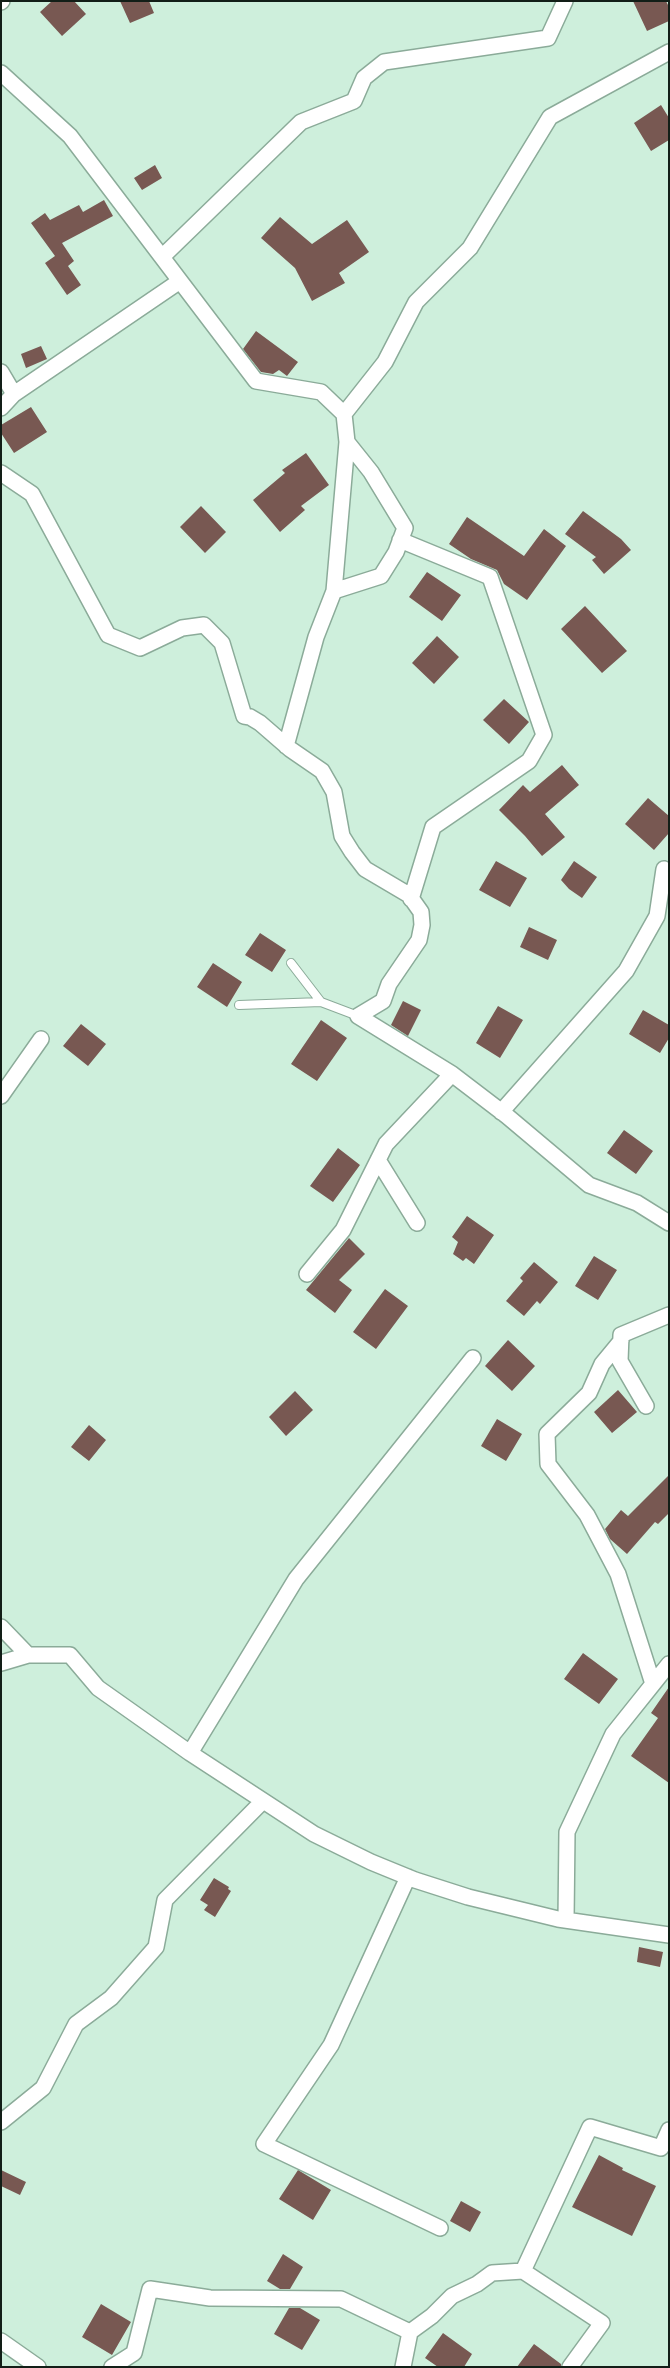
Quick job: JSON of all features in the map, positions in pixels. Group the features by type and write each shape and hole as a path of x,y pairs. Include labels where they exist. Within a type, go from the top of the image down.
{"street":[{"path":"162,258 301,122 354,101 364,78 384,62 548,38 565,1"},
{"path":"344,414 385,362 416,302 470,248 550,117 669,52"},
{"path":"1,73 70,136 256,381 321,392 344,414 347,442 334,591 316,637 286,746"},
{"path":"1,408 14,394 180,281"},
{"path":"1,372 14,394"},
{"path":"334,591 381,576 396,552 405,528 371,472 347,442"},
{"path":"1,473 32,494 108,635 140,648 182,628 204,626 222,643 244,716 260,723 286,746 322,771 334,792 342,836 365,868 411,899 422,912 419,940 389,984 383,1001 358,1016 452,1074 590,1186 637,1203 669,1223"},
{"path":"400,540 490,577 544,735 529,761 433,827 411,899"},
{"path":"501,1112 626,971 657,916 664,869 669,873"},
{"path":"1,1096 41,1039"},
{"path":"307,1274 343,1230 386,1144 452,1074"},
{"path":"378,1160 417,1223"},
{"path":"646,1406 620,1361 621,1335 669,1315"},
{"path":"621,1341 602,1364 589,1393 547,1434 548,1464 587,1515 618,1574 653,1684"},
{"path":"190,1753 296,1579 473,1358"},
{"path":"1,1627 28,1656"},
{"path":"1,1663 28,1656 70,1656 98,1688 262,1802 314,1834 408,1878 468,1896 566,1920 669,1935"},
{"path":"566,1920 567,1832 613,1734 669,1664"},
{"path":"1,2122 44,2088 76,2024 111,1998 156,1947 165,1900 262,1802"},
{"path":"408,1878 331,2045 264,2144 440,2228"},
{"path":"523,2271 590,2127 662,2148 669,2130"},
{"path":"402,2367 410,2332 432,2316 452,2296 478,2284 492,2273 523,2271 602,2323 570,2367"},
{"path":"112,2367 134,2353 150,2289 210,2298 341,2299 410,2332"},
{"path":"1,2341 38,2367"}],"lane":[{"path":"291,962 321,1002"},
{"path":"239,1006 321,1002 358,1016"}],"building":[{"path":"52,1 74,1 86,14 62,36 40,12"},
{"path":"120,1 149,1 154,13 130,23"},
{"path":"633,1 666,1 669,7 669,21 647,31"},
{"path":"661,105 669,118 669,140 651,151 634,123"},
{"path":"155,165 162,178 142,190 134,178"},
{"path":"104,200 113,216 62,243 74,261 68,266 81,285 67,295 45,263 55,256 31,223 45,213 50,220 79,205 83,212"},
{"path":"280,217 312,244 347,220 369,252 339,273 345,283 312,301 295,268 261,238"},
{"path":"256,331 298,362 287,376 279,370 273,374 261,372 243,349"},
{"path":"41,346 47,359 26,368 21,354"},
{"path":"31,407 47,432 14,453 1,433 1,425"},
{"path":"306,453 329,485 301,506 305,510 280,532 253,500 285,473 282,470"},
{"path":"201,506 226,532 205,553 180,527"},
{"path":"583,511 621,539 631,550 604,574 592,560 596,557 565,534"},
{"path":"467,517 524,556 544,529 566,546 527,600 504,584 497,570 471,559 449,544"},
{"path":"427,572 461,595 442,621 409,597"},
{"path":"585,606 627,651 602,673 561,629"},
{"path":"437,636 459,657 434,684 412,663"},
{"path":"504,699 529,722 509,744 483,720"},
{"path":"562,765 579,785 545,814 565,837 542,856 499,810 523,785 530,792"},
{"path":"648,798 669,816 669,833 654,850 625,824"},
{"path":"496,861 527,878 510,907 479,890"},
{"path":"574,861 597,877 582,898 569,889 561,880"},
{"path":"529,927 557,940 548,960 520,947"},
{"path":"260,933 286,950 272,972 245,955"},
{"path":"213,963 242,982 227,1007 197,987"},
{"path":"403,1001 421,1010 408,1036 391,1025"},
{"path":"498,1006 523,1020 500,1058 476,1043"},
{"path":"643,1010 669,1025 669,1038 660,1053 629,1034"},
{"path":"321,1020 347,1038 317,1081 291,1064"},
{"path":"81,1024 106,1044 88,1066 63,1046"},
{"path":"624,1130 653,1151 636,1174 607,1153"},
{"path":"338,1148 360,1165 333,1202 310,1186"},
{"path":"467,1216 494,1235 474,1264 466,1258 463,1261 453,1254 458,1242 452,1237"},
{"path":"349,1238 365,1254 339,1280 352,1290 335,1313 306,1290"},
{"path":"594,1256 617,1270 598,1300 575,1286"},
{"path":"534,1262 558,1282 540,1304 537,1301 524,1316 506,1301 523,1281 520,1278"},
{"path":"385,1289 408,1306 376,1349 353,1332"},
{"path":"508,1340 535,1366 512,1391 485,1366"},
{"path":"618,1390 637,1412 612,1433 594,1412"},
{"path":"295,1391 313,1410 286,1436 269,1417"},
{"path":"497,1419 522,1434 506,1461 481,1446"},
{"path":"89,1425 106,1440 89,1461 71,1447"},
{"path":"669,1475 669,1513 658,1524 655,1522 627,1554 610,1539 605,1529 621,1510 628,1516"},
{"path":"583,1653 618,1679 599,1704 564,1679"},
{"path":"669,1687 669,1783 631,1756 658,1718 651,1713"},
{"path":"214,1878 229,1887 228,1889 231,1891 215,1917 204,1910 208,1905 200,1900"},
{"path":"639,1947 663,1952 660,1967 637,1962"},
{"path":"599,2155 623,2168 622,2170 656,2186 632,2236 572,2207"},
{"path":"1,2170 26,2182 20,2195 1,2186"},
{"path":"298,2170 331,2190 313,2220 279,2199"},
{"path":"461,2201 481,2212 470,2232 450,2221"},
{"path":"283,2254 303,2267 290,2289 280,2289 267,2281"},
{"path":"101,2304 131,2322 112,2355 82,2337"},
{"path":"289,2308 300,2308 320,2320 302,2350 274,2334"},
{"path":"443,2333 472,2354 464,2367 438,2367 425,2358"},
{"path":"534,2344 561,2364 561,2367 517,2367"}]}
